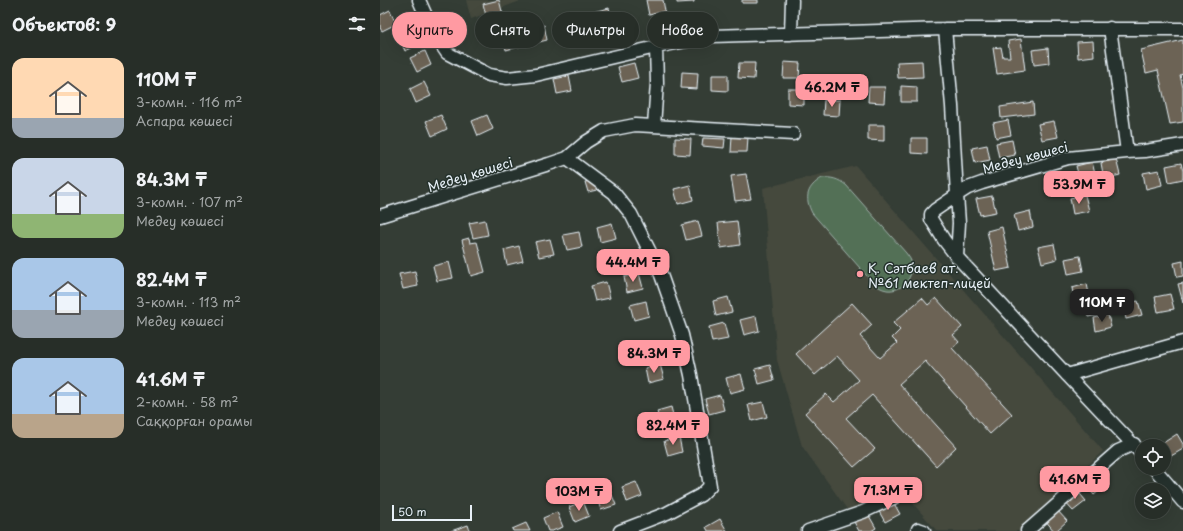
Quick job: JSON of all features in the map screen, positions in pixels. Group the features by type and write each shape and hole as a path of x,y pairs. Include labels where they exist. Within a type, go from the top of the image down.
{"street":[{"path":"419,0 434,34 447,53 489,75 507,78 536,75 652,48"},
{"path":"792,0 792,34"},
{"path":"1110,28 1127,152"},
{"path":"718,36 945,29 1183,29"},
{"path":"945,29 958,195 959,222 957,257 1120,432 1134,444 1118,451 1027,531"},
{"path":"654,126 657,83 656,48"},
{"name":"Медеу көшесі","path":"380,216 567,158 586,142 604,131 635,125 793,134"},
{"name":"Медеу көшесі","path":"957,257 931,220 931,214 968,188 1068,158 1146,151 1183,145"},
{"path":"567,158 614,193 632,214 660,272 682,335 691,375 710,486 701,495 667,513 620,531"},
{"path":"1067,375 1183,342"},
{"path":"1160,475 1183,502"},
{"path":"808,531 863,512 896,497"}],"shaded area":[{"path":"466,0 523,0 490,12 475,12 475,18 471,19"},
{"name":"Қ. Сәтбаев ат. №61 мектеп-лицей","path":"856,166 1103,451 1019,531 937,531 896,484 849,512 802,446 777,360 763,188"}],"green space":[{"path":"822,178 835,179 846,185 906,253 911,260 912,267 909,277 903,286 893,290 887,290 873,283 812,213 808,202 808,193 813,185"}],"building":[{"path":"499,0 502,12 485,12 483,4"},
{"path":"646,0 663,0 665,11 648,12"},
{"path":"677,0 694,0 694,2 677,3"},
{"path":"742,0 758,0 758,3 742,3"},
{"path":"609,8 610,12 593,12"},
{"path":"390,10 392,15 392,26 382,31 380,28 380,15"},
{"path":"544,25 547,40 544,41"},
{"path":"1021,39 1025,70 997,74 993,48 1001,47 1003,57 1010,57 1008,41"},
{"path":"1183,40 1183,74 1180,75 1183,88 1183,122 1170,124 1158,70 1146,73 1141,50"},
{"path":"1093,41 1094,56 1078,58 1077,42"},
{"path":"404,48 411,48 405,51"},
{"path":"1048,48 1049,63 1034,65 1032,50"},
{"path":"425,51 431,65 417,72 410,58"},
{"path":"922,61 923,77 898,78 897,62"},
{"path":"784,62 800,63 799,78 783,78"},
{"path":"634,63 638,78 622,82 618,67"},
{"path":"739,63 755,63 754,79 738,78"},
{"path":"682,72 698,73 697,89 681,88"},
{"path":"712,75 728,75 728,91 712,90"},
{"path":"569,76 572,91 557,94 554,79"},
{"path":"424,82 431,96 416,103 410,89"},
{"path":"901,86 917,87 917,102 901,102"},
{"path":"869,87 885,87 884,103 868,102"},
{"path":"788,89 804,89 804,105 788,104"},
{"path":"824,100 840,100 839,116 823,115"},
{"path":"1033,102 1034,114 1001,118 1000,107"},
{"path":"441,115 447,129 432,136 426,121"},
{"path":"487,115 493,129 478,136 472,121"},
{"path":"1008,120 1011,135 996,138 993,123"},
{"path":"1054,121 1058,137 1042,140 1038,124"},
{"path":"868,125 884,125 884,141 868,140"},
{"path":"732,136 748,137 747,152 731,152"},
{"path":"675,138 691,139 690,155 675,154"},
{"path":"703,138 725,139 724,148 702,146"},
{"path":"911,138 927,138 927,154 911,153"},
{"path":"1012,140 1015,155 999,158 996,143"},
{"path":"987,145 990,160 975,163 972,148"},
{"path":"1116,159 1120,175 1104,179 1101,163"},
{"path":"1092,162 1096,178 1080,181 1076,166"},
{"path":"1181,163 1183,179 1169,182 1166,166"},
{"path":"1159,170 1162,185 1146,189 1143,173"},
{"path":"746,174 751,199 735,201 731,176"},
{"path":"594,180 597,190 588,192 585,182"},
{"path":"690,185 693,200 678,204 674,189"},
{"path":"1085,195 1089,211 1073,214 1070,198"},
{"path":"992,196 996,212 980,215 976,199"},
{"path":"1030,211 1033,227 1018,231 1014,215"},
{"path":"485,220 488,235 473,238 469,223"},
{"path":"698,221 702,236 686,240 682,225"},
{"path":"737,221 740,245 721,248 718,223"},
{"path":"612,223 616,238 600,242 597,227"},
{"path":"1002,227 1011,268 996,271 987,231"},
{"path":"579,232 582,247 567,250 563,235"},
{"path":"469,238 470,243 477,242 485,272 471,276 462,240"},
{"path":"550,239 554,254 539,257 535,242"},
{"path":"1054,244 1057,259 1042,263 1038,247"},
{"path":"519,246 523,261 507,265 504,250"},
{"path":"1080,256 1083,271 1068,274 1065,259"},
{"path":"1183,261 1183,276 1177,277 1174,263"},
{"path":"449,262 453,278 437,281 433,266"},
{"path":"415,271 418,286 403,289 399,274"},
{"path":"639,273 643,288 627,292 624,277"},
{"path":"606,282 610,298 595,301 591,286"},
{"path":"1183,283 1183,303 1178,284"},
{"path":"1087,284 1090,299 1075,303 1072,288"},
{"path":"1170,294 1174,309 1158,312 1155,297"},
{"path":"728,297 732,312 716,316 713,301"},
{"path":"922,298 928,305 936,298 962,327 953,335 959,342 952,348 1012,414 990,434 925,361 899,384 956,447 936,466 872,395 846,418 875,449 854,467 805,413 826,394 834,402 859,380 837,356 815,375 796,354 852,303 872,325 860,336 880,358 897,343 892,338 900,330 893,323"},
{"path":"1099,299 1103,314 1088,317 1084,302"},
{"path":"646,301 649,316 634,320 630,305"},
{"path":"1138,301 1142,315 1126,319 1123,304"},
{"path":"1108,315 1111,327 1096,331 1094,318"},
{"path":"756,316 759,331 744,335 740,320"},
{"path":"724,323 728,339 712,342 709,327"},
{"path":"660,364 664,379 648,383 645,368"},
{"path":"770,365 774,380 759,384 755,369"},
{"path":"741,374 745,389 730,393 726,378"},
{"path":"720,395 724,410 709,414 705,399"},
{"path":"763,402 767,417 752,421 748,405"},
{"path":"671,407 675,423 660,426 657,411"},
{"path":"1177,434 1183,444 1183,449 1171,456 1171,439 1169,439"},
{"path":"679,437 682,452 668,456 664,441"},
{"path":"1096,473 1106,485 1094,495 1084,483"},
{"path":"636,482 642,496 627,502 622,487"},
{"path":"1076,489 1086,501 1073,511 1063,500"},
{"path":"610,490 616,505 601,510 596,496"},
{"path":"892,500 900,514 885,522 877,508"},
{"path":"583,501 589,516 575,522 569,507"},
{"path":"1057,510 1067,521 1056,531 1054,531 1045,520"},
{"path":"557,512 563,527 548,531 543,518"},
{"path":"868,514 876,528 871,531 859,531 854,522"},
{"path":"720,519 727,531 708,531 706,527"},
{"path":"526,523 530,531 513,531 512,529"},
{"path":"468,525 470,531 451,531"}],"place":[{"name":"Қ. Сәтбаев ат. №61 мектеп-лицей","path":"860,274"}]}
